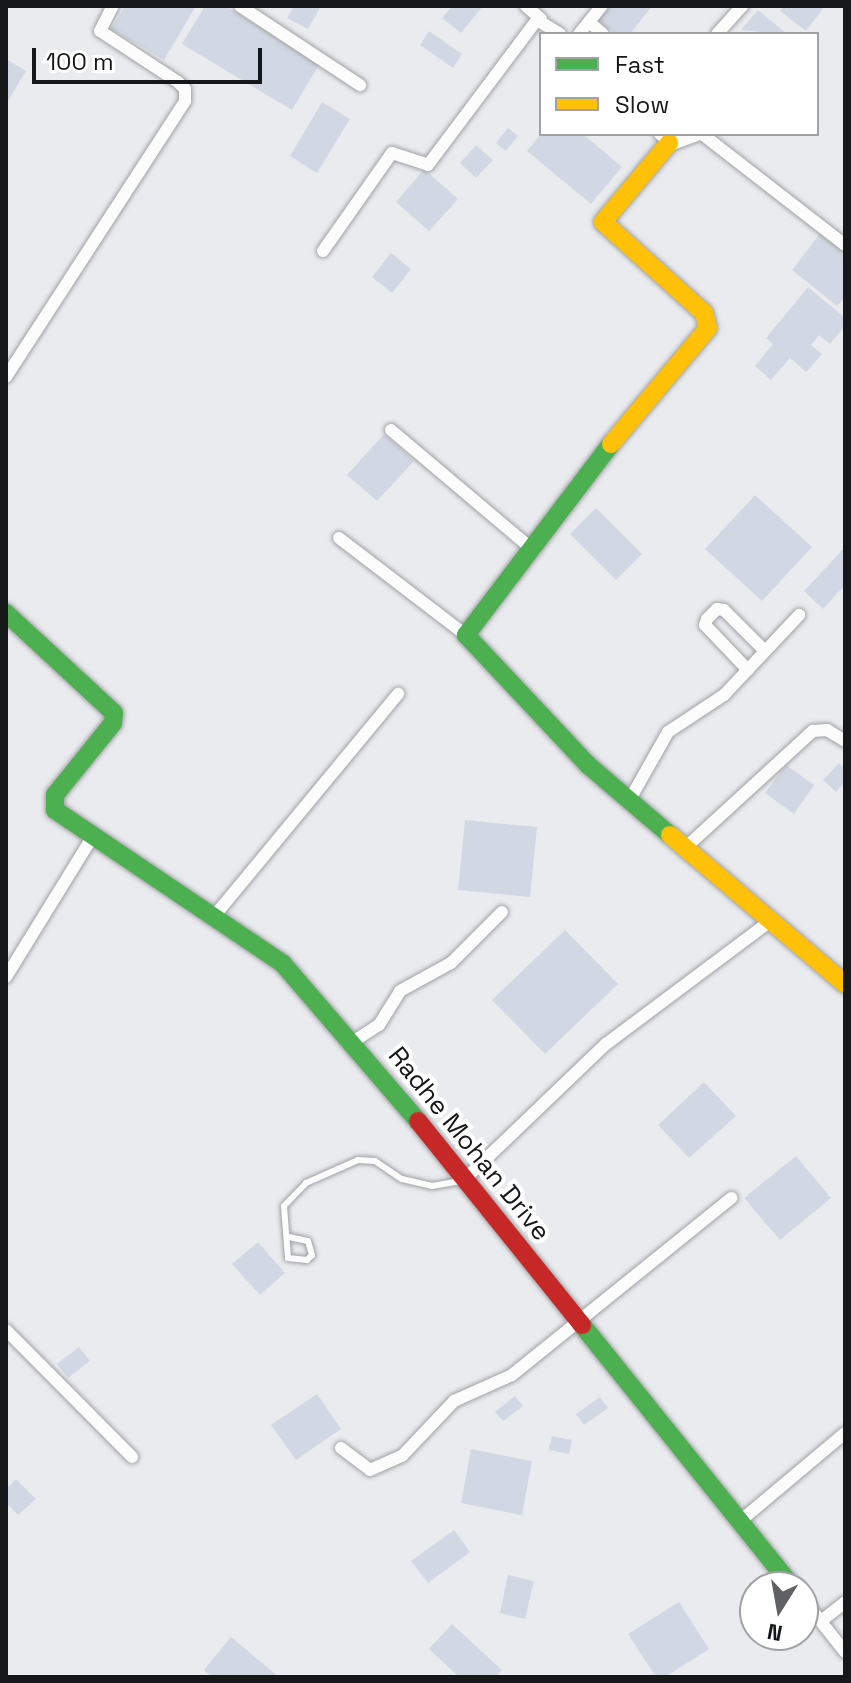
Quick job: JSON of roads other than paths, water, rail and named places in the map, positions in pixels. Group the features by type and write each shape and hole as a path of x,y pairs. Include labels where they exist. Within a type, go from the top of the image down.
{"street":[{"path":"6,377 185,101 185,89 178,82 100,31 113,6"},
{"path":"240,6 360,85"},
{"path":"526,6 557,32"},
{"path":"581,32 602,6"},
{"path":"719,32 742,6"},
{"path":"323,251 392,153 428,165 541,19"},
{"path":"589,22 601,32"},
{"path":"704,136 845,245"},
{"path":"466,635 534,551 606,450 708,328 704,313 603,222 664,138"},
{"path":"391,430 534,551"},
{"path":"339,538 466,635 547,725 629,801 768,923 845,984"},
{"path":"748,670 705,625 707,619 724,610 765,651"},
{"name":"Radhe Mohan Drive","path":"6,613 114,713 113,723 55,795 55,810 92,838 216,914 283,964 465,1179 780,1571"},
{"path":"629,801 668,732 715,702 799,615"},
{"path":"216,914 398,694"},
{"path":"684,849 813,731 827,730 845,741"},
{"path":"6,977 92,838"},
{"path":"351,1043 379,1025 400,991 451,963 502,912"},
{"path":"465,1179 606,1044 768,923"},
{"path":"341,1448 358,1465 370,1470 386,1466 415,1446 454,1401 512,1375 731,1198"},
{"path":"6,1330 132,1457"},
{"path":"739,1522 845,1433"},
{"path":"821,1621 845,1602"},
{"path":"819,1619 845,1652"}],"lane":[{"path":"289,1237 308,1241 312,1255 307,1260 288,1258 289,1237 282,1221 291,1196 322,1173 358,1160 375,1161 402,1179 432,1186 465,1179"}]}
